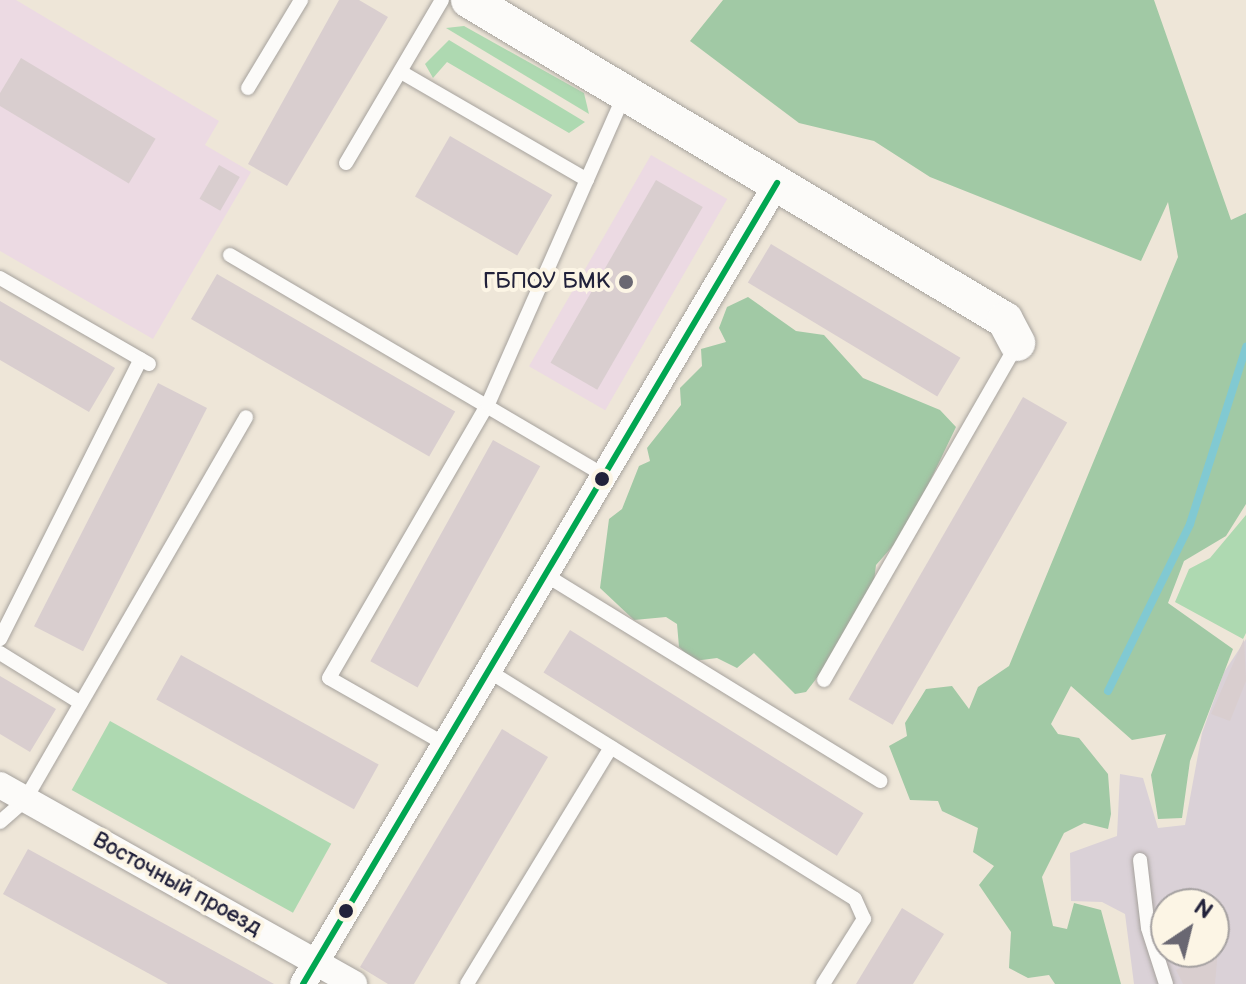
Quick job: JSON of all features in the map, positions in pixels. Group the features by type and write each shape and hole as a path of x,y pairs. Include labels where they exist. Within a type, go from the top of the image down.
{"street":[{"path":"469,0 1005,320 1017,343"},
{"path":"309,973 777,183"},
{"name":"Восточный проезд","path":"1,785 309,973 354,984"}],"lane":[{"path":"248,88 301,0"},
{"path":"346,163 442,0"},
{"path":"401,72 587,180"},
{"path":"443,743 329,678 488,404 625,92"},
{"path":"230,255 604,475"},
{"path":"0,278 145,362 0,639"},
{"path":"824,680 1017,343"},
{"path":"0,822 25,800 246,417"},
{"path":"544,574 880,781"},
{"path":"0,653 81,703"},
{"path":"487,670 859,903 864,919 823,984"},
{"path":"467,984 611,747"},
{"path":"1140,860 1148,928 1166,984"}],"shaded area":[{"path":"0,0 16,0 219,121 205,145 251,172 153,339 0,251"},
{"name":"ГБПОУ БМК","path":"651,155 727,199 605,410 529,366"},
{"path":"1246,639 1246,984 1134,984 1125,914 1102,902 1071,901 1070,853 1117,836 1120,774 1143,778 1158,828 1185,825 1202,733 1224,672"}],"green space":[{"path":"723,0 1154,0 1231,220 1246,213 1246,504 1226,536 1184,561 1168,603 1233,649 1190,761 1182,818 1158,819 1151,775 1166,734 1132,740 1071,686 1051,724 1058,734 1079,738 1108,774 1111,814 1108,829 1084,823 1064,833 1042,877 1053,926 1067,929 1074,903 1101,910 1121,984 1055,984 1049,975 1028,978 1009,968 1011,932 979,885 994,866 973,852 978,828 942,811 938,801 910,800 889,746 907,736 905,723 926,689 952,686 969,709 978,687 1009,666 1178,257 1168,202 1141,261 930,177 874,141 799,123 690,41"},
{"path":"464,26 584,93 589,114 446,28"},
{"path":"449,40 585,122 569,133 447,62 433,78 425,64"},
{"path":"748,297 796,331 824,335 863,378 940,410 956,427 906,531 876,565 873,590 830,661 806,692 795,694 754,653 737,668 717,658 694,661 679,647 677,624 666,617 634,620 600,588 609,519 622,509 639,466 650,461 647,448 681,405 680,388 702,366 701,349 726,342 719,328 727,307"},
{"path":"1246,515 1246,633 1243,639 1175,602 1189,569 1210,558"},
{"path":"110,721 331,844 293,913 72,790"}],"building":[{"path":"339,0 359,0 388,17 287,186 248,164"},
{"path":"21,58 156,139 129,183 0,106 0,93"},
{"path":"450,136 552,195 517,256 415,197"},
{"path":"219,165 240,177 220,211 200,199"},
{"path":"656,180 703,207 597,390 550,363"},
{"path":"771,244 960,358 937,396 748,283"},
{"path":"217,274 455,412 429,457 191,319"},
{"path":"0,301 115,368 89,412 0,360"},
{"path":"158,383 207,408 83,651 34,626"},
{"path":"1023,397 1067,422 893,725 848,699"},
{"path":"493,440 540,466 418,687 370,661"},
{"path":"570,630 863,813 837,856 544,672"},
{"path":"1244,639 1246,681 1230,721 1211,714"},
{"path":"181,655 379,765 354,809 156,700"},
{"path":"0,676 56,709 30,752 0,734"},
{"path":"502,729 548,757 414,984 388,984 360,967"},
{"path":"28,849 274,984 168,984 3,894"},
{"path":"902,908 944,934 913,984 856,984"},
{"path":"1216,968 1215,984 1183,984 1176,970"}],"waterway":[{"path":"1108,691 1190,524 1246,347"}],"transit line":[{"path":"303,984 777,183"}],"place":[{"name":"ГБПОУ БМК","path":"626,282"}]}
